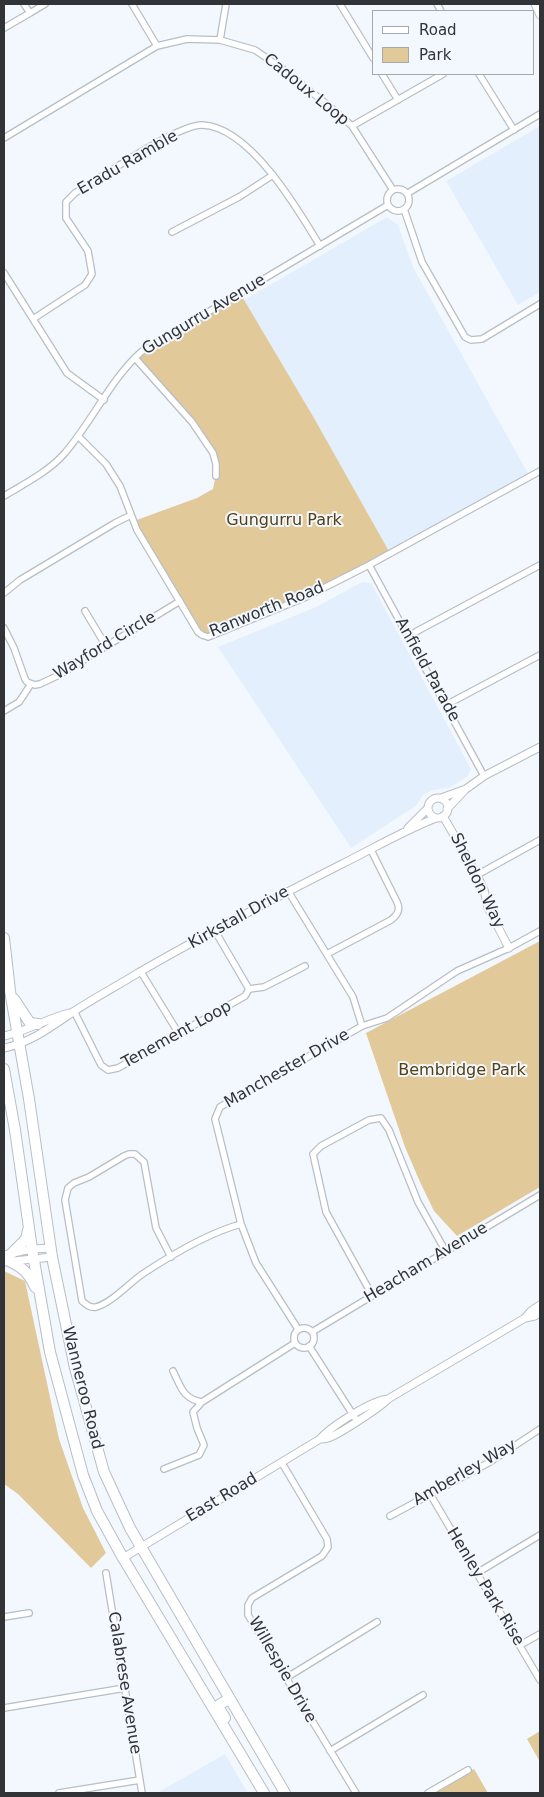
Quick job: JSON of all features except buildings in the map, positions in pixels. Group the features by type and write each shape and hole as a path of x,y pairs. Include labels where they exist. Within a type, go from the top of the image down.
{"highway":[{"name":"Wanneroo Road","path":"4,938 10,991 52,1252 75,1368 104,1472 119,1508 285,1793"},
{"path":"10,991 25,1018 30,1023 38,1024"},
{"name":"Wanneroo Road","path":"4,1069 41,1302 57,1381 83,1475 97,1510 123,1558 264,1793"},
{"path":"29,1224 26,1238 7,1258 29,1274 41,1302"},
{"path":"232,1702 223,1701 219,1705 220,1710 250,1762 257,1781"}],"street":[{"path":"24,4 30,13"},
{"path":"4,28 46,4"},
{"path":"132,4 157,46"},
{"path":"220,40 226,4"},
{"path":"340,4 372,56"},
{"path":"536,4 540,7"},
{"path":"536,4 540,15"},
{"name":"Cadoux Loop","path":"4,138 157,46 187,38 220,40 255,50 283,70 352,126 393,190"},
{"path":"383,75 398,100"},
{"path":"352,126 441,75"},
{"path":"480,75 514,130"},
{"path":"408,193 540,114"},
{"name":"Eradu Ramble","path":"33,320 85,285 92,274 88,251 66,218 66,202 76,193 172,135 200,125 219,128 244,144 273,175 300,211 320,246"},
{"path":"172,232 239,197 273,175"},
{"path":"400,188 408,193 410,200 404,209 396,211 388,205 387,198 393,190 400,188"},
{"name":"Gungurru Avenue","path":"4,496 30,480 62,456 104,400 126,366 141,352 388,205"},
{"path":"404,209 422,262 465,337 472,340 482,338 540,304"},
{"path":"4,273 67,373 104,400"},
{"path":"134,358 192,422 213,453 216,464 216,476"},
{"name":"Ranworth Road","path":"78,436 106,464 120,486 142,539 198,632 208,636 306,597 369,565 540,471"},
{"path":"4,593 20,580 131,515"},
{"name":"Anfield Parade","path":"369,565 484,776"},
{"path":"408,636 540,565"},
{"name":"Wayford Circle","path":"31,684 40,684 59,674 180,601"},
{"path":"84,611 106,646"},
{"path":"4,628 14,648 25,679 31,684 19,702 4,711"},
{"path":"446,705 540,655"},
{"name":"Kirkstall Drive","path":"4,1048 19,1045 56,1025 74,1011 141,972 288,891 371,850 406,830 442,814 466,789 484,776 540,747"},
{"name":"Kirkstall Drive","path":"441,798 466,789"},
{"path":"441,798 446,802 442,814 430,814 428,808 432,800 441,798"},
{"name":"Kirkstall Drive","path":"406,830 428,808"},
{"name":"Sheldon Way","path":"442,814 477,875 484,890 488,908 509,948"},
{"path":"477,875 540,840"},
{"path":"327,954 391,920 398,913 399,906 371,850"},
{"path":"288,891 353,997 362,1026"},
{"name":"Tenement Loop","path":"215,931 249,989"},
{"name":"Manchester Drive","path":"298,1329 256,1263 241,1224 215,1120 220,1106 362,1026 387,1018 457,971 509,948 540,931"},
{"name":"Tenement Loop","path":"249,989 264,987 305,966"},
{"path":"141,972 179,1034"},
{"name":"Tenement Loop","path":"74,1011 101,1065 108,1070 118,1068 179,1034 245,996 249,989"},
{"name":"Kirkstall Drive","path":"4,1036 17,1033 74,1011"},
{"path":"372,1295 326,1212 313,1154 321,1146 369,1120 381,1118 389,1130 418,1202 446,1252"},
{"path":"171,1258 156,1228 144,1162 135,1154 124,1156 68,1188 65,1200 79,1287 82,1301 88,1306 98,1307 143,1274 171,1258 220,1230 241,1224"},
{"name":"Heacham Avenue","path":"312,1332 540,1195"},
{"path":"7,1258 33,1253 52,1252"},
{"name":"East Road","path":"123,1558 282,1463 320,1439 326,1432 355,1418 379,1400 388,1399 525,1318 540,1305"},
{"name":"East Road","path":"525,1318 540,1313"},
{"path":"304,1328 312,1332 314,1338 309,1346 303,1348 295,1343 294,1334 298,1329 304,1328"},
{"path":"164,1469 199,1455 204,1445 193,1412 202,1402 295,1343"},
{"path":"309,1346 355,1418"},
{"path":"172,1372 184,1394 191,1400 202,1402"},
{"name":"Amberley Way","path":"390,1516 490,1462 540,1429"},
{"name":"Willespie Drive","path":"282,1463 328,1539 328,1547 322,1556 252,1598 248,1605 248,1615 356,1793"},
{"name":"Henley Park Rise","path":"430,1494 540,1680"},
{"path":"477,1573 540,1534"},
{"name":"Calabrese Avenue","path":"106,1573 142,1793"},
{"path":"4,1617 29,1613"},
{"path":"286,1678 378,1622"},
{"path":"520,1645 540,1634"},
{"path":"4,1708 125,1688"},
{"path":"330,1751 423,1696"},
{"path":"428,1793 468,1770"},
{"path":"59,1793 140,1780"}],"shaded area":[{"path":"540,126 540,292 518,305 446,181"},
{"path":"387,217 398,225 414,269 530,477 390,553 314,418 244,300"},
{"path":"362,582 371,583 471,769 468,776 449,788 433,790 423,795 416,806 351,848 218,647 316,607"},
{"path":"225,1754 248,1793 157,1793"}],"green space":[{"name":"Gungurru Park","path":"240,293 314,418 390,553 306,597 213,635 202,635 134,521 197,498 213,489 216,464 192,422 135,358"},
{"name":"Bembridge Park","path":"540,941 540,1187 457,1236 434,1211 420,1182 405,1147 366,1033"},
{"path":"4,1271 25,1281 59,1439 83,1508 106,1553 91,1568 18,1494 4,1484"},
{"path":"540,1731 540,1762 527,1739"},
{"path":"474,1769 488,1793 433,1793"}]}
